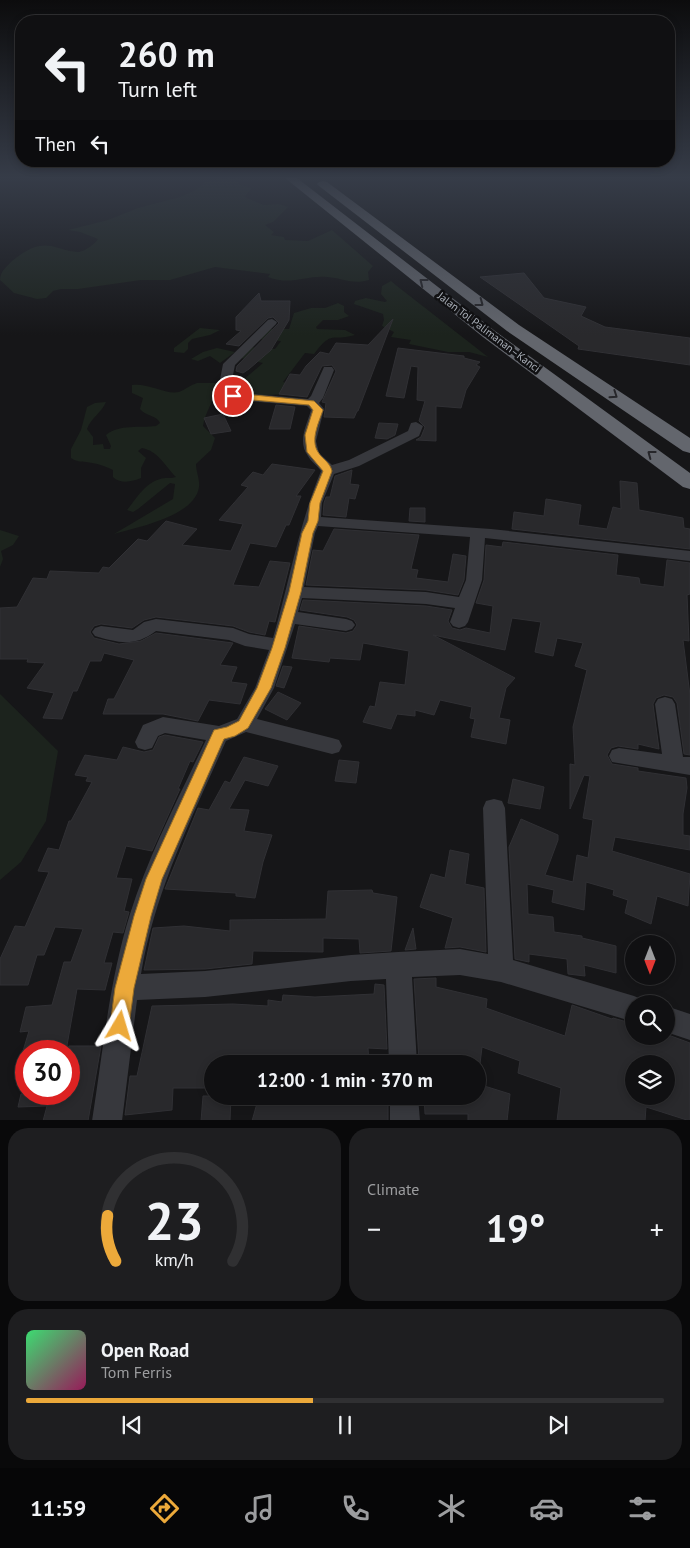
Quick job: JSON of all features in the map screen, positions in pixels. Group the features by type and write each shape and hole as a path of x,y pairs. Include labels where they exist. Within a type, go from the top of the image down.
{"highway":[{"name":"Jalan Tol Palimanan–Kanci","path":"357,230 489,334 690,482"},
{"name":"Jalan Tol Palimanan–Kanci","path":"385,230 513,328 690,447"}],"street":[{"path":"272,322 229,364 225,385 235,397 311,403 318,410 310,435 312,452 328,471"},
{"path":"311,403 317,398 328,370"},
{"path":"328,471 354,463 392,443 406,438 414,433 416,426"},
{"path":"145,742 150,731 163,725 219,734 230,732 244,724 264,688 279,645 295,592 307,533 313,521 315,503 328,471"},
{"path":"313,521 478,533 690,556"},
{"path":"459,622 474,580 478,533"},
{"path":"295,592 426,598 466,604"},
{"path":"287,617 346,625"},
{"path":"101,632 134,636 156,625 233,634 245,640 279,645"},
{"path":"665,704 668,735 682,765"},
{"path":"244,724 332,746"},
{"path":"107,1120 125,988 142,916 154,879 219,734"},
{"path":"619,756 682,765"},
{"path":"494,808 501,969"},
{"path":"125,988 205,984 351,968 460,962 501,969 625,1006"},
{"path":"398,965 403,1055"},
{"path":"675,1022 690,1027"},
{"path":"404,1105 405,1120"}],"shaded area":[{"path":"70,230 272,230 274,232 271,235 284,237 285,240 308,241 332,230 373,266 368,272 369,280 353,282 319,277 284,281 268,277 270,274 215,267 170,280 141,280 78,289 61,289 53,291 46,298 37,299 14,293 0,280 2,272 8,265 30,249 45,245 79,252 90,247 98,239"},
{"path":"391,281 488,357 469,352 448,352 409,344 411,340 391,337 394,332 382,326 383,314 354,304 355,301 366,298 387,301 381,294 382,286"},
{"path":"338,303 344,306 344,312 349,316 338,320 323,320 316,327 317,329 345,330 355,335 329,339 314,354 305,353 283,382 297,384 292,394 240,396 235,390 236,386 263,363 236,357 249,347 275,349 281,341 259,339 271,329 289,329 294,313 311,308 325,308"},
{"path":"200,328 220,330 210,335 192,339 184,353 174,352 174,348"},
{"path":"217,348 235,352 220,363 210,356 198,361 191,359 203,352"},
{"path":"197,383 220,383 204,421 203,426 215,438 211,450 196,464 199,487 195,497 187,506 164,519 114,534 173,499 175,484 170,483 138,509 133,512 127,510 150,484 162,478 176,477 153,452 142,448 138,451 146,458 141,468 141,478 130,481 116,479 113,477 113,470 106,467 95,463 76,461 71,458 71,449 81,430 87,407 95,403 106,402 87,429 93,437 93,445 103,444 104,449 110,449 111,446 106,435 111,432 123,428 156,426 160,423 156,418 140,409 143,398 132,393 132,385 179,392"},
{"path":"0,530 19,536 13,545 1,551 3,559 0,567"},
{"path":"0,694 58,751 46,821 21,862 0,880"}],"building":[{"path":"524,273 544,298 586,307 581,316 605,327 690,338 690,365 578,349 579,346 480,277"},
{"path":"259,293 261,301 290,301 289,320 271,350 243,373 236,371 237,366 279,323 273,317 268,318 239,346 226,344 241,331 236,330 236,317"},
{"path":"393,319 354,418 324,417 326,403 322,402 336,371 332,365 322,366 307,397 279,394 290,374 300,375 320,352 329,354 336,343 368,345"},
{"path":"398,348 464,356 464,358 480,362 476,365 480,367 466,390 461,408 436,406 436,441 416,440 421,437 425,427 419,421 425,401 417,400 418,367 411,366 404,398 386,396"},
{"path":"276,405 295,407 290,429 269,429"},
{"path":"223,414 231,431 211,434 204,418"},
{"path":"379,423 398,424 395,435 387,439 375,438"},
{"path":"272,464 315,470 296,496 301,496 289,525 286,525 276,547 250,543 233,585 259,587 270,561 290,563 275,622 269,621 265,635 233,626 156,617 144,620 132,628 101,624 94,626 90,632 94,638 119,644 141,641 156,633 233,643 220,665 237,667 231,682 247,684 240,704 209,700 198,721 163,714 103,714 108,699 114,699 134,660 104,653 101,661 90,661 77,691 73,691 62,719 43,718 54,693 27,688 45,663 27,662 28,659 0,659 0,608 17,607 33,578 47,579 50,571 99,573 103,567 109,568 138,539 147,541 166,521 197,529 182,545 231,551 243,524 219,520 248,487 241,485 253,472 263,475"},
{"path":"352,470 350,484 359,485 355,499 349,498 346,517 323,515 324,503 326,497 330,497 335,476"},
{"path":"620,481 637,483 639,510 683,518 684,528 690,529 690,549 512,529 514,512 544,516 546,499 581,505 578,525 607,529 613,507 621,509"},
{"path":"410,508 425,508 425,522 409,521"},
{"path":"334,529 419,535 411,569 418,570 416,578 448,582 453,554 466,556 464,580 458,595 426,590 306,585 313,550 323,551"},
{"path":"503,542 618,555 616,575 639,578 640,584 664,587 667,560 690,563 690,594 687,595 689,641 683,640 690,695 690,755 684,754 677,703 673,697 664,695 656,698 653,704 659,749 638,744 638,749 618,746 611,748 607,755 612,764 638,768 638,771 686,778 687,788 683,814 683,835 690,836 690,850 615,837 612,851 690,874 688,906 657,896 651,924 625,913 628,900 613,895 614,890 586,882 584,910 552,902 554,890 527,884 528,914 553,917 554,932 582,936 582,938 616,946 616,973 584,965 585,976 568,974 567,959 529,954 529,962 515,959 509,847 521,819 558,835 558,840 545,875 573,882 577,855 588,858 593,820 583,818 590,776 584,775 570,809 570,764 575,765 573,727 587,670 575,666 583,643 557,638 553,656 535,652 541,622 512,618 505,650 433,635 515,678 506,688 499,718 510,720 506,744 471,737 475,719 470,718 472,707 440,700 434,715 415,710 415,716 397,714 391,729 363,722 370,706 375,707 380,682 405,685 409,651 363,643 360,660 330,658 329,662 292,658 299,626 346,633 353,631 357,625 354,620 347,617 300,610 303,600 426,606 452,610 448,621 452,628 460,630 466,628 490,633 493,606 476,603 484,580 486,545 502,547"},
{"path":"283,666 292,667 284,688 276,686"},
{"path":"278,692 301,703 287,720 265,709"},
{"path":"165,735 203,742 193,762 190,761 178,789 180,789 152,851 126,846 116,878 132,879 124,911 129,912 123,933 113,932 104,963 112,963 105,990 77,989 68,1040 26,1040 29,1031 20,1032 26,1007 52,1005 64,962 71,962 83,929 55,927 44,955 37,955 28,985 0,985 0,959 15,926 25,927 49,872 38,871 48,848 59,850 69,821 71,821 92,782 86,781 88,777 75,775 85,755 117,760 123,747 144,752 153,750 159,737"},
{"path":"244,757 278,766 268,786 245,780 229,809 249,810 244,831 272,835 263,862 255,898 236,896 236,893 165,889 198,808 209,810 225,781 230,783"},
{"path":"339,760 359,762 356,783 335,781"},
{"path":"513,779 544,787 540,809 508,803"},
{"path":"450,850 469,854 465,884 484,888 486,952 460,947 445,948 453,918 420,907 431,874 445,878"},
{"path":"372,890 373,893 397,897 391,951 360,953 359,939 323,938 323,952 253,951 252,964 205,969 144,970 153,928 184,926 230,931 230,920 326,919 328,891"},
{"path":"413,928 416,949 405,950"},
{"path":"436,978 436,987 487,999 486,1008 565,1036 572,1005 612,1019 625,1021 625,1045 675,1045 675,1037 690,1043 690,1120 646,1107 645,1120 557,1120 561,1088 518,1073 520,1061 482,1047 481,1055 419,1055 414,979"},
{"path":"375,984 384,985 387,1049 368,1048 368,1055 204,1055 204,1088 173,1088 172,1110 125,1115 130,1076 137,1076 152,1006 233,1004 268,1006 268,1000 282,1002 283,995 315,997 374,994"},
{"path":"80,1046 101,1046 88,1120 43,1120 47,1106 18,1107 18,1105 80,1105"},
{"path":"486,1086 510,1094 507,1120 468,1120 468,1114 425,1114 424,1105 486,1105"},
{"path":"203,1096 204,1105 231,1105 230,1120 201,1120"},
{"path":"256,1105 388,1105 388,1120 252,1120"}],"route":[{"path":"120,1026 125,988 142,916 154,879 219,734 230,732 244,724 264,688 279,648 295,592 307,533 313,521 315,503 320,486 328,471 312,452 311,427 318,410 315,406 311,403 233,396"}]}
